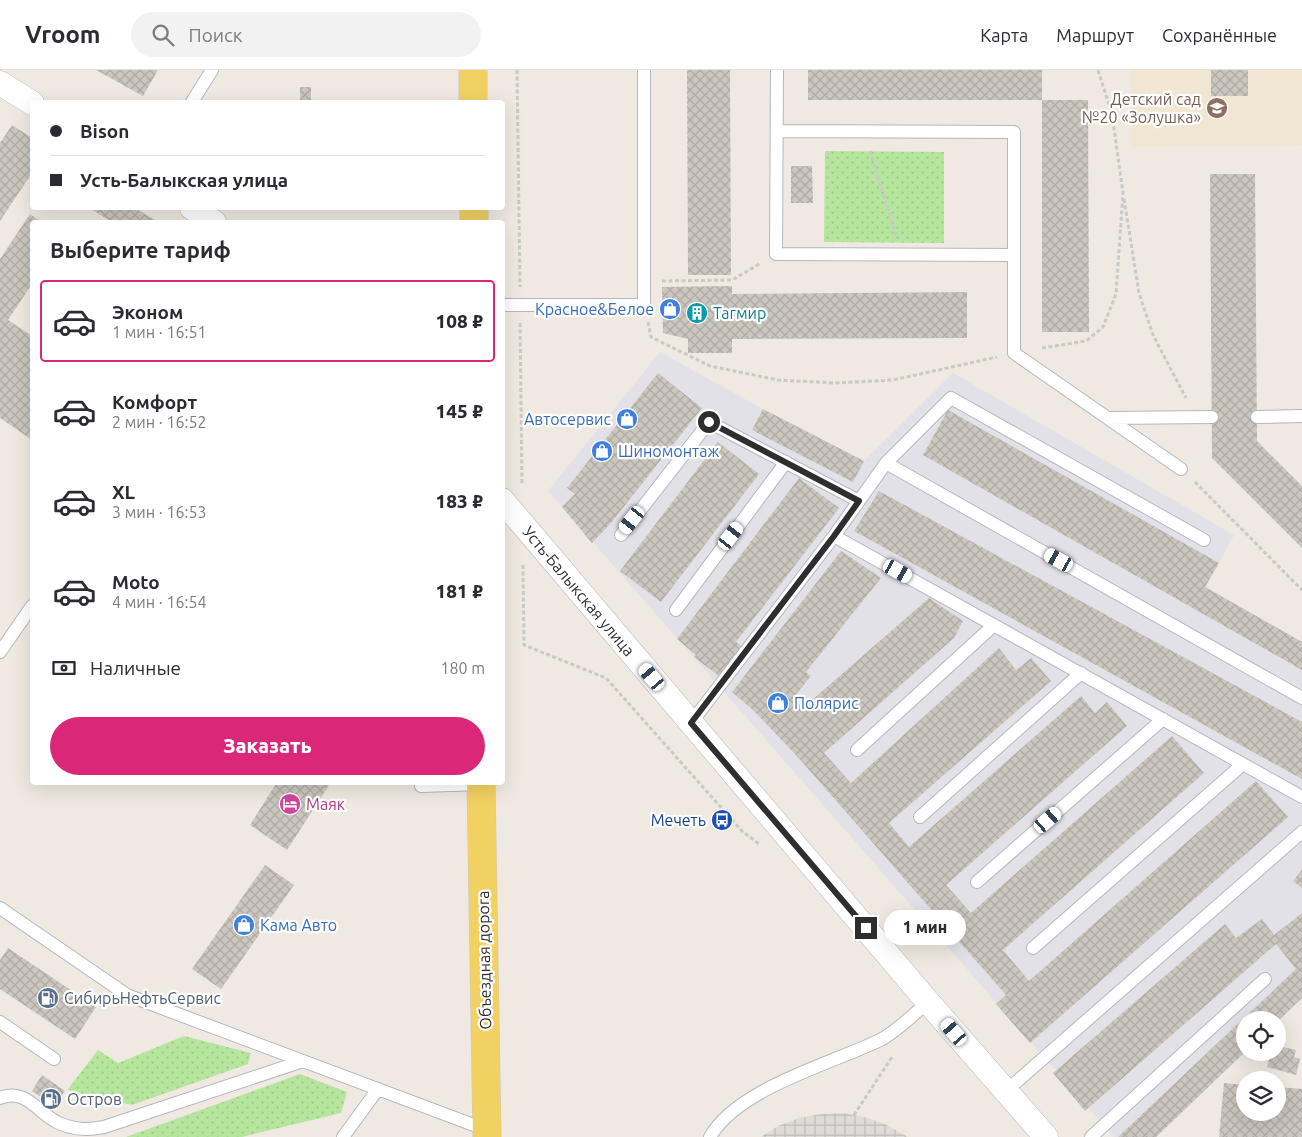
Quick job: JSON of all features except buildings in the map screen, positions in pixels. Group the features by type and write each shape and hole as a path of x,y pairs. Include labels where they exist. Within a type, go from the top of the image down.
{"main road":[{"path":"473,70 473,100"},
{"name":"Объездная дорога","path":"481,785 487,1133"}],"street":[{"path":"4,89 30,102"},
{"path":"195,210 211,220"},
{"name":"Усть-Балыкская улица","path":"505,504 928,1002 1046,1137"}],"lane":[{"path":"193,100 212,70"},
{"path":"505,305 644,305 644,70"},
{"path":"777,70 776,254 1014,255"},
{"path":"777,131 1014,132 1014,353 1181,469"},
{"path":"691,723 834,536 886,463 951,398 1204,540"},
{"path":"1257,417 1302,416"},
{"path":"1109,418 1212,417"},
{"path":"621,534 709,422 859,501"},
{"path":"676,610 786,462"},
{"path":"886,463 1302,698"},
{"path":"834,536 1302,797"},
{"path":"0,652 30,609"},
{"path":"857,750 994,625"},
{"path":"920,817 1081,673"},
{"path":"977,882 1163,719"},
{"path":"1033,948 1243,764"},
{"path":"421,785 441,785"},
{"path":"1006,1091 1302,832"},
{"path":"0,908 127,995 378,1089 487,1133"},
{"path":"1091,1137 1265,980"},
{"path":"710,1137 730,1113 749,1098 883,1039 928,1002"},
{"path":"0,1022 54,1059"},
{"path":"0,1098 8,1095 24,1098 60,1124 100,1132 302,1061"},
{"path":"343,1137 378,1089"}],"path":[{"path":"518,70 522,485"},
{"path":"1098,70 1112,114 1139,293 1153,335 1197,418"},
{"path":"864,132 901,254"},
{"path":"644,305 651,337 710,366 778,380 835,383 894,380 1014,353 1086,341 1103,326 1116,294 1123,193"},
{"path":"644,281 732,280 776,254"},
{"path":"1181,469 1302,590"},
{"path":"523,525 524,645 606,678 742,831 764,848"},
{"path":"854,1115 894,1053"}],"shaded area":[{"name":"Детский сад №20 «Золушка»","path":"1131,70 1302,70 1302,145 1132,147"},
{"path":"660,352 763,409 864,461 953,373 1234,535 1206,587 1302,642 1302,998 1286,1013 1286,1011 1236,1011 1236,1061 1156,1137 1114,1137 548,491"},
{"path":"843,1113 885,1124 908,1137 761,1137 778,1126 799,1118"}],"green space":[{"path":"825,151 944,152 944,243 824,242"},
{"path":"184,1036 251,1053 248,1064 132,1105 68,1089 98,1050 118,1063"},
{"path":"300,1074 347,1092 341,1113 242,1137 126,1137"}],"place":[{"name":"Детский сад №20 «Золушка»","path":"1217,108"},
{"name":"Красное&Белое","path":"670,309"},
{"name":"Тагмир","path":"697,313"},
{"name":"Автосервис","path":"627,419"},
{"name":"Шиномонтаж","path":"602,451"},
{"name":"Полярис","path":"778,703"},
{"name":"Маяк","path":"290,804"},
{"name":"Мечеть","path":"722,820"},
{"name":"Кама Авто","path":"244,925"},
{"name":"СибирьНефтьСервис","path":"48,998"},
{"name":"Остров","path":"51,1099"}],"route":[{"path":"709,422 859,501 691,723 866,928"}]}
